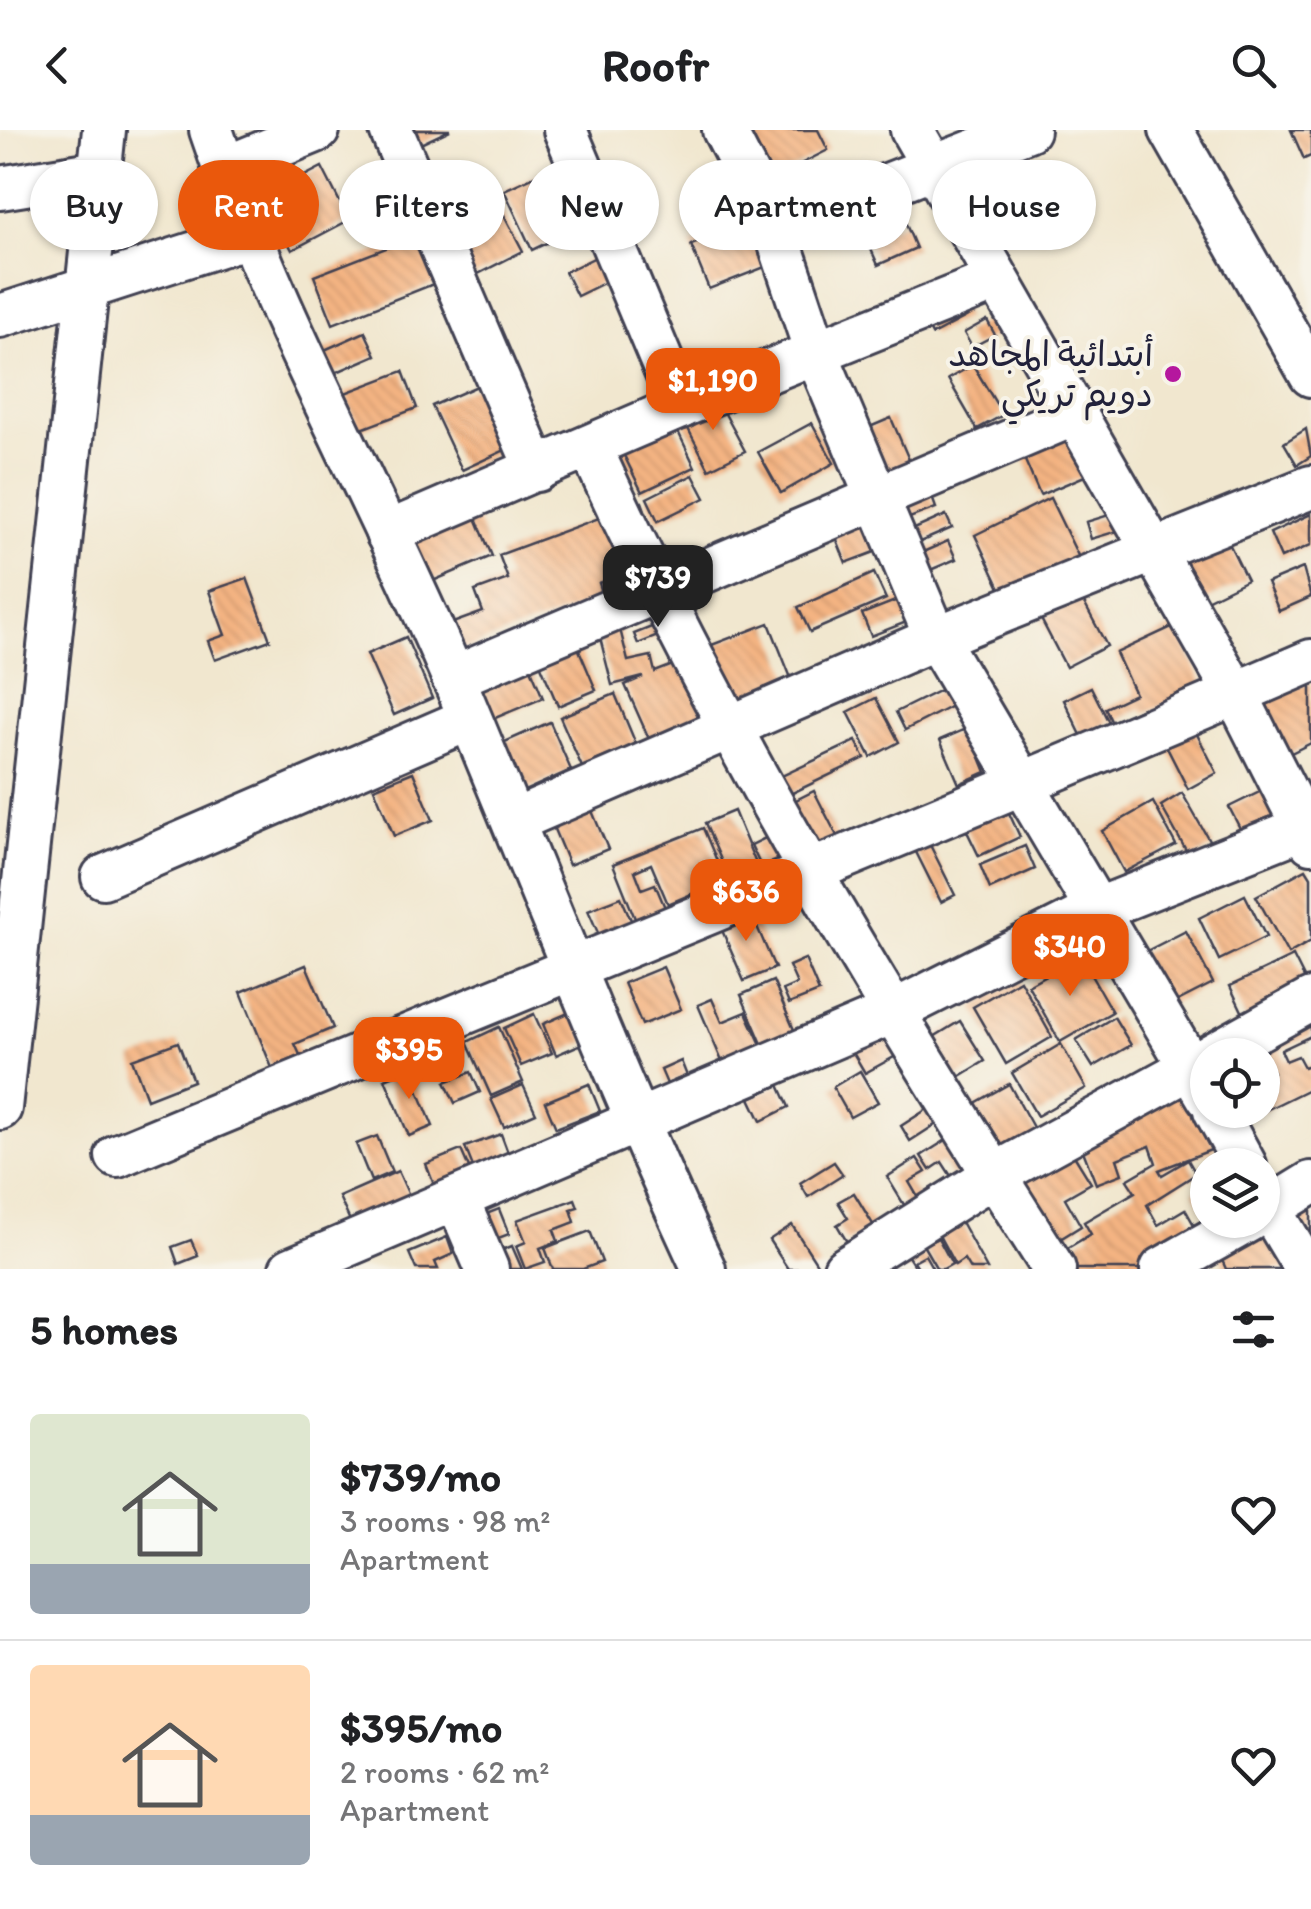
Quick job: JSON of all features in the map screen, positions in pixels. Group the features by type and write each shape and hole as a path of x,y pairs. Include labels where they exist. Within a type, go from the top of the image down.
{"street":[{"path":"101,160 104,130"},
{"path":"217,149 318,130"},
{"path":"391,130 537,470"},
{"path":"566,130 681,407"},
{"path":"724,130 739,160"},
{"path":"912,130 932,168"},
{"path":"957,160 1028,130"},
{"path":"1171,130 1298,326 1311,375"},
{"path":"0,188 30,183"},
{"path":"0,1108 93,250"},
{"path":"0,316 204,250"},
{"path":"255,250 388,533 516,820 636,1125 704,1269"},
{"path":"782,250 817,355 936,638 1026,784 1096,910 1190,1047"},
{"path":"291,1269 894,1012 1096,910 1307,835 1236,694 979,250"},
{"path":"388,533 681,407 996,280"},
{"path":"453,678 1075,414"},
{"path":"590,447 656,590 732,727 894,1012 1054,1269"},
{"path":"516,820 936,638 1311,487"},
{"path":"117,1156 812,868 1026,784 1311,662"},
{"path":"103,876 469,719"},
{"path":"1253,1038 1311,1000"},
{"path":"845,1269 994,1176 1190,1077"},
{"path":"1280,1199 1311,1183"},
{"path":"457,1199 487,1269"},
{"path":"1280,1234 1306,1269"},
{"path":"1162,1269 1213,1238"}],"building":[{"path":"404,130 450,130 412,148"},
{"path":"744,130 818,130 828,150 808,160 759,160"},
{"path":"1291,130 1311,130 1311,156 1304,159"},
{"path":"1011,149 1015,160 976,160"},
{"path":"322,167 339,200 339,225 319,236"},
{"path":"525,180 525,235 505,192"},
{"path":"505,217 523,251 474,276 461,250 505,250"},
{"path":"381,250 428,250 441,281 333,324 314,276"},
{"path":"693,250 764,250 770,265 709,289"},
{"path":"871,250 912,250 878,265"},
{"path":"600,255 612,279 577,296 565,272"},
{"path":"957,300 966,317 932,335 923,318"},
{"path":"987,320 995,335 972,347 964,333"},
{"path":"365,332 376,355 330,375 320,352"},
{"path":"973,365 1003,415 977,429 948,379"},
{"path":"403,371 417,408 359,430 345,393"},
{"path":"484,383 514,446 462,470 432,406"},
{"path":"716,397 745,451 709,469 681,415"},
{"path":"891,418 910,462 876,476 858,432"},
{"path":"672,419 695,467 642,492 619,445"},
{"path":"812,423 834,463 781,493 758,452"},
{"path":"1306,429 1311,456 1297,465 1284,443"},
{"path":"1068,430 1087,475 1040,495 1020,449"},
{"path":"693,475 705,498 658,521 647,498"},
{"path":"929,489 936,508 899,522 891,504"},
{"path":"1050,498 1084,568 1008,605 975,535"},
{"path":"642,502 663,560 599,583 604,598 446,656 450,624 483,612 475,591 508,579 499,555"},
{"path":"471,506 492,556 428,583 407,533"},
{"path":"1122,511 1128,528 1091,539 1086,522"},
{"path":"869,513 883,549 846,563 832,528"},
{"path":"1311,514 1311,545 1281,558 1270,533"},
{"path":"946,515 952,528 906,548 901,535"},
{"path":"1224,533 1247,580 1196,605 1173,558"},
{"path":"948,541 956,559 921,574 914,556"},
{"path":"1303,568 1311,597 1279,611 1267,583"},
{"path":"874,573 886,599 810,632 798,607"},
{"path":"247,578 270,640 215,660 208,641 225,635 209,591"},
{"path":"923,590 932,612 871,636 862,614"},
{"path":"1082,599 1107,646 1066,667 1041,619"},
{"path":"679,616 683,626 638,644 634,634"},
{"path":"618,621 628,661 651,656 655,672 683,661 707,716 650,741 625,685 643,677 612,685 597,626"},
{"path":"769,623 793,683 733,707 709,646"},
{"path":"1176,625 1204,686 1144,714 1142,708 1112,723 1105,708 1135,694 1116,653"},
{"path":"406,637 432,698 394,715 367,654"},
{"path":"574,638 596,690 558,706 536,654"},
{"path":"525,654 543,698 488,721 470,677"},
{"path":"1311,683 1311,743 1279,759 1249,697"},
{"path":"1091,687 1109,723 1082,737 1064,700"},
{"path":"943,689 952,706 905,730 896,712"},
{"path":"615,694 636,744 582,767 560,717"},
{"path":"876,698 899,742 871,757 848,712"},
{"path":"1189,719 1217,773 1188,789 1160,734"},
{"path":"550,722 571,770 520,793 498,745"},
{"path":"968,728 986,772 959,784 940,740"},
{"path":"856,741 865,758 782,798 773,780"},
{"path":"413,772 433,820 394,836 374,788"},
{"path":"1268,788 1284,819 1245,838 1229,807"},
{"path":"814,791 838,838 809,853 784,806"},
{"path":"1182,793 1213,847 1191,859 1161,806"},
{"path":"1003,800 1020,837 979,856 961,819"},
{"path":"1153,802 1176,845 1124,872 1102,831"},
{"path":"590,806 608,849 569,865 551,822"},
{"path":"734,811 759,871 731,883 705,823"},
{"path":"703,828 725,880 668,904 651,864 635,871 642,889 655,884 666,910 638,926 613,864"},
{"path":"778,832 791,859 763,871 751,845"},
{"path":"924,833 955,895 941,902 910,840"},
{"path":"1025,846 1035,869 990,889 980,865"},
{"path":"1306,869 1311,877 1311,941 1288,954 1256,896"},
{"path":"1245,895 1266,937 1219,960 1199,918"},
{"path":"621,897 635,929 602,942 588,910"},
{"path":"749,908 775,968 744,981 718,921"},
{"path":"1186,931 1213,983 1160,1010 1133,958"},
{"path":"1080,956 1112,1012 1060,1042 1028,985"},
{"path":"1293,956 1311,992 1249,1026 1230,986"},
{"path":"805,959 819,992 789,1004 783,990 797,984 789,966"},
{"path":"306,965 333,1028 295,1044 301,1057 272,1068 241,992"},
{"path":"663,967 681,1009 642,1025 624,983"},
{"path":"1020,980 1052,1037 1006,1064 973,1007"},
{"path":"773,981 795,1032 763,1046 741,995"},
{"path":"712,999 722,1022 746,1012 763,1049 724,1066 698,1005"},
{"path":"573,1011 586,1042 556,1055 543,1024"},
{"path":"1311,1012 1311,1036 1281,1050 1286,1061 1298,1056 1304,1067 1311,1064 1311,1088 1280,1103 1280,1038 1258,1038"},
{"path":"534,1014 552,1053 521,1066 504,1028"},
{"path":"1114,1017 1131,1045 1093,1067 1076,1040"},
{"path":"960,1021 985,1061 949,1083 924,1043"},
{"path":"499,1027 523,1082 491,1096 467,1042"},
{"path":"890,1030 903,1052 865,1073 852,1051"},
{"path":"178,1042 193,1081 147,1099 132,1059"},
{"path":"1061,1044 1086,1088 1037,1116 1012,1073"},
{"path":"681,1061 687,1076 667,1084 661,1070"},
{"path":"409,1069 433,1126 409,1136 385,1079"},
{"path":"860,1071 878,1102 850,1117 833,1087"},
{"path":"471,1072 480,1092 455,1103 445,1082"},
{"path":"589,1084 600,1111 556,1128 545,1102"},
{"path":"1009,1084 1040,1140 995,1166 963,1110"},
{"path":"523,1085 536,1113 504,1127 491,1099"},
{"path":"779,1085 789,1107 761,1121 750,1098"},
{"path":"1190,1089 1190,1128 1207,1128 1216,1148 1190,1148 1190,1158 1159,1170 1162,1175 1188,1160 1190,1178 1147,1205 1158,1225 1185,1209 1192,1238 1138,1269 1070,1269 1061,1252 1091,1234 1084,1222 1135,1192 1127,1180 1156,1163 1150,1146 1117,1159 1122,1174 1096,1184 1076,1133"},
{"path":"932,1106 941,1121 910,1141 901,1126"},
{"path":"501,1134 510,1158 475,1172 465,1147"},
{"path":"377,1136 392,1172 371,1181 356,1144"},
{"path":"951,1137 969,1165 951,1176 942,1162 930,1170 921,1156"},
{"path":"1070,1149 1091,1183 1065,1198 1081,1226 1052,1244 1014,1181"},
{"path":"461,1150 472,1175 436,1190 426,1164"},
{"path":"917,1158 926,1172 909,1182 919,1199 906,1208 887,1177"},
{"path":"834,1162 843,1175 808,1197 800,1183"},
{"path":"398,1171 416,1211 357,1236 339,1197"},
{"path":"854,1193 874,1226 847,1242 837,1225 848,1218 838,1202"},
{"path":"1311,1197 1311,1234 1294,1210"},
{"path":"575,1199 578,1207 571,1209 575,1222 554,1230 558,1241 540,1248 545,1262 525,1269 516,1246 526,1242 517,1220"},
{"path":"499,1209 509,1234 480,1245 471,1220"},
{"path":"960,1220 987,1269 970,1269 964,1259 955,1265 934,1226"},
{"path":"792,1225 819,1267 788,1269 769,1240"},
{"path":"590,1231 602,1262 583,1269 553,1269 545,1248"},
{"path":"447,1237 453,1254 435,1262 438,1269 416,1269 409,1253"},
{"path":"938,1238 952,1264 943,1269 937,1269 923,1245"},
{"path":"1242,1238 1279,1238 1293,1269 1226,1269 1217,1249"},
{"path":"191,1240 198,1256 178,1264 172,1247"},
{"path":"512,1246 522,1269 494,1269 488,1256"},
{"path":"904,1250 916,1269 873,1269"},
{"path":"925,1255 933,1269 919,1269 914,1261"}],"place":[{"name":"أبتدائية المجاهد دويم تريكي","path":"1173,374"}]}
